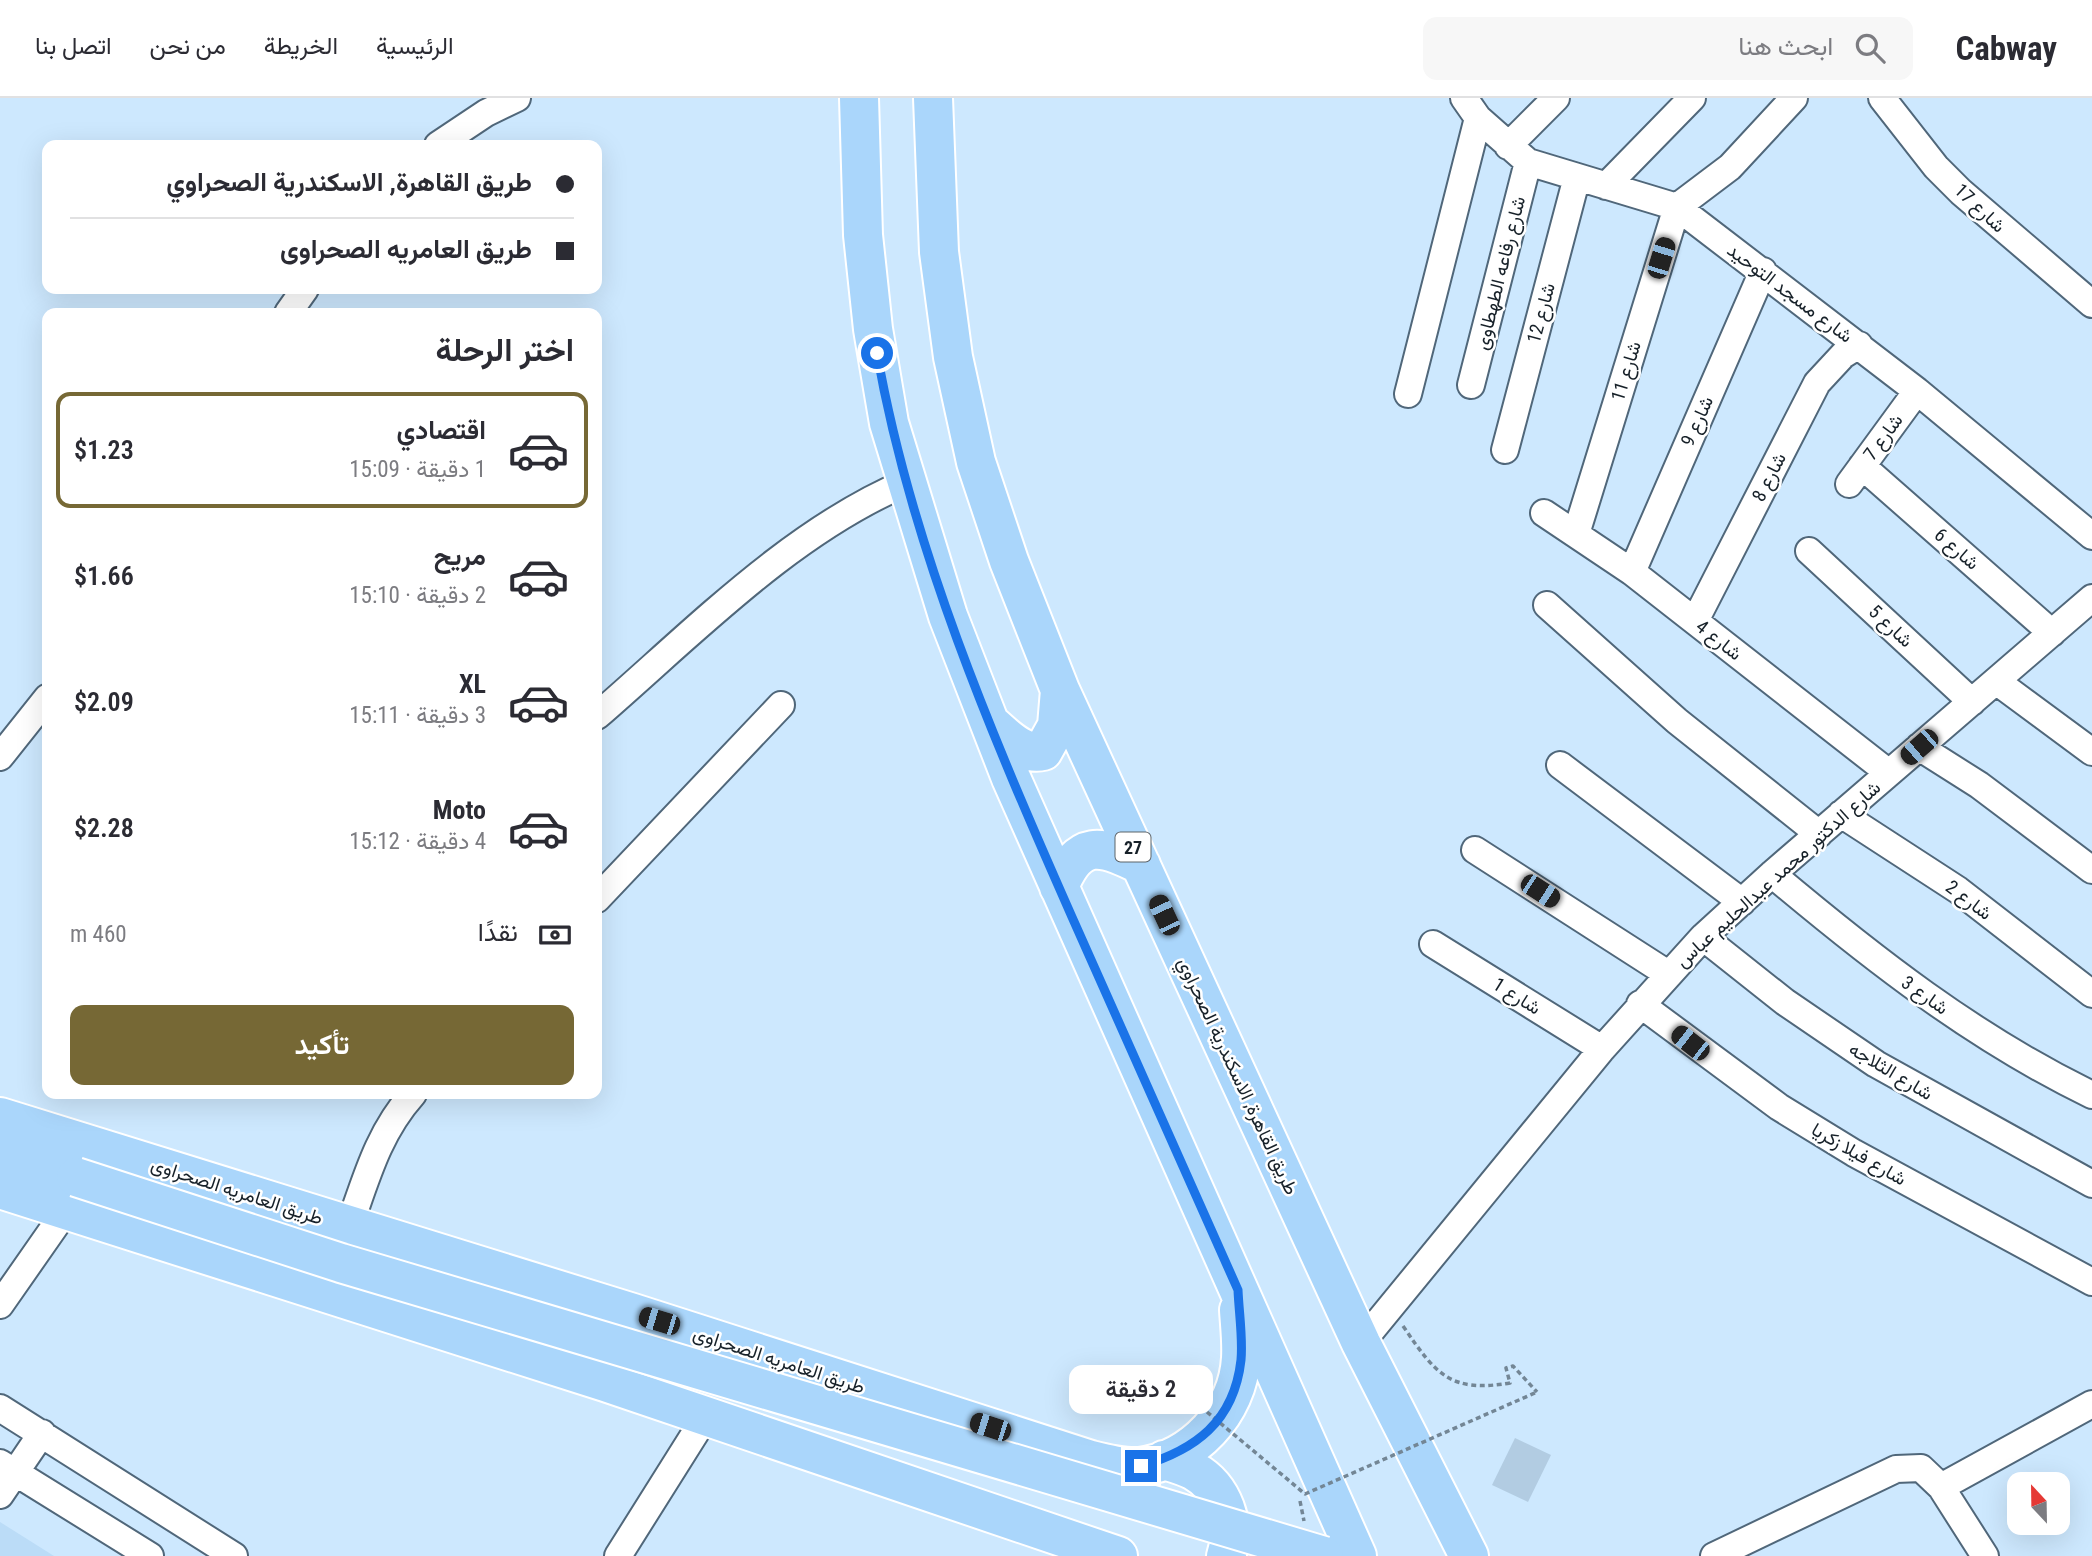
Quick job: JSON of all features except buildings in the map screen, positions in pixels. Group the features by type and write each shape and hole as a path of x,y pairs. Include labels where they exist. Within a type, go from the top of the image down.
{"highway":[{"name":"27","path":"859,98 863,235 873,329 889,423 948,617 1010,778 1357,1556"},
{"name":"طريق القاهرة, الاسكندرية الصحراوي","path":"933,98 939,252 953,357 976,461 1009,561 1060,690 1360,1343 1469,1556"},
{"name":"27","path":"991,724 1020,747 1034,753 1043,751 1057,726 1060,690"},
{"name":"27","path":"1059,887 1069,864 1080,854 1095,849 1111,850 1141,865"},
{"name":"طريق العامريه الصحراوى","path":"0,1117 633,1313 1091,1460 1123,1467 1164,1460 1201,1440 1216,1423 1232,1394 1241,1359 1238,1290"},
{"path":"0,1150 71,1193 706,1416 1118,1556"},
{"path":"0,1189 71,1193 341,1263 1324,1556"},
{"path":"1164,1460 1194,1470 1210,1482 1221,1497 1228,1515 1230,1537 1226,1556"}],"street":[{"path":"446,140 486,113 517,98"},
{"path":"1518,154 1556,98"},
{"path":"1606,186 1692,98"},
{"path":"1676,207 1730,167 1794,98"},
{"name":"شارع 17","path":"1882,98 1953,184 2092,304"},
{"path":"1408,394 1471,108"},
{"name":"شارع مسجد التوحيد","path":"1471,108 1518,154 1577,177 1676,207 1859,345 2092,536"},
{"name":"شارع رفاعه الطهطاوى","path":"1471,385 1518,154"},
{"name":"شارع 12","path":"1505,450 1577,177"},
{"name":"شارع 11","path":"1576,534 1676,207"},
{"name":"شارع 9","path":"1632,572 1763,271"},
{"name":"شارع 8","path":"1695,621 1817,383 1843,355 1859,345"},
{"name":"شارع 7","path":"1856,475 1917,391"},
{"name":"شارع 6","path":"1856,475 2052,633"},
{"path":"602,712 793,547 848,510 908,482"},
{"name":"شارع 4","path":"1544,513 1632,572 1889,773"},
{"name":"شارع 5","path":"1809,551 1972,702"},
{"name":"شارع الدكتور محمد عبدالحليم عباس","path":"1360,1343 1640,1004 1703,937 1841,814 2092,599"},
{"path":"1547,605 1677,721 1819,834"},
{"path":"1996,681 2092,752"},
{"path":"0,757 42,704"},
{"path":"602,894 781,705"},
{"path":"1919,747 1979,785 2092,870"},
{"path":"1560,765 1742,902"},
{"name":"شارع 2","path":"1841,814 1958,890 2092,994"},
{"path":"1475,850 1668,974"},
{"name":"شارع 3","path":"1772,874 1860,947 1930,999 2002,1046 2092,1095"},
{"name":"شارع الثلاجه","path":"1703,937 1785,1002 1876,1064 2092,1184"},
{"name":"شارع 1","path":"1433,944 1602,1049"},
{"name":"شارع فيلا زكريا","path":"1640,1004 1706,1056 1833,1140 2092,1282"},
{"path":"349,1227 379,1140 394,1115 408,1099"},
{"path":"0,1305 71,1193"},
{"path":"1941,1487 2092,1404"},
{"path":"0,1408 234,1556"},
{"path":"618,1556 706,1416"},
{"path":"0,1495 8,1468 42,1433"},
{"path":"8,1468 150,1556"},
{"path":"1714,1556 1896,1468 1921,1468 1941,1487 1985,1556"}],"path":[{"path":"1207,1412 1305,1494 1537,1392 1513,1366 1506,1368 1510,1383 1482,1388 1461,1385 1442,1376 1427,1361 1390,1307"},
{"path":"1298,1489 1305,1526 1308,1525 1305,1512"}],"shaded area":[{"path":"0,1522 54,1556 0,1556"}],"route":[{"path":"877,353 889,423 948,617 1010,778 1238,1290 1241,1359 1238,1376 1224,1410 1216,1423 1194,1445 1164,1460 1141,1466"}]}
